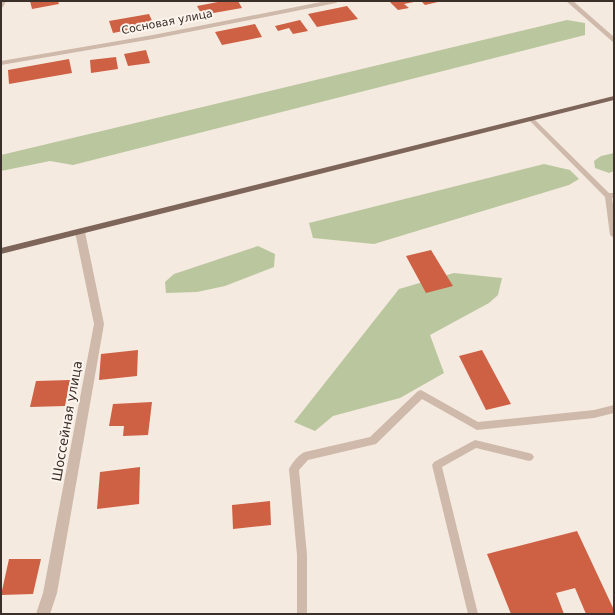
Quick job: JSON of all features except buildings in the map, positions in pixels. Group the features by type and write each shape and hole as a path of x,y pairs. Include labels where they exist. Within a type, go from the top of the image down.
{"main road":[{"path":"1,251 614,98"}],"street":[{"path":"1,6 3,1"},
{"name":"Сосновая улица","path":"1,63 336,1"},
{"path":"569,1 614,41"},
{"name":"Шоссейная улица","path":"43,614 50,593 99,324 80,232"}],"lane":[{"path":"531,119 611,196 614,235"},
{"path":"302,614 302,555 294,470 305,456 373,441 421,394 477,426 594,414 614,409"},
{"path":"473,614 437,465 475,444 529,457"}],"green space":[{"path":"567,20 585,23 585,35 73,165 50,161 1,171 1,155"},
{"path":"614,153 614,171 609,173 595,168 594,161 601,156"},
{"path":"544,164 570,170 579,179 569,185 374,244 313,238 309,223"},
{"path":"258,246 275,254 274,267 225,286 197,292 166,293 165,282 174,274"},
{"path":"454,273 502,278 498,295 489,303 430,335 444,373 400,398 333,416 315,431 294,422 399,289"}]}
